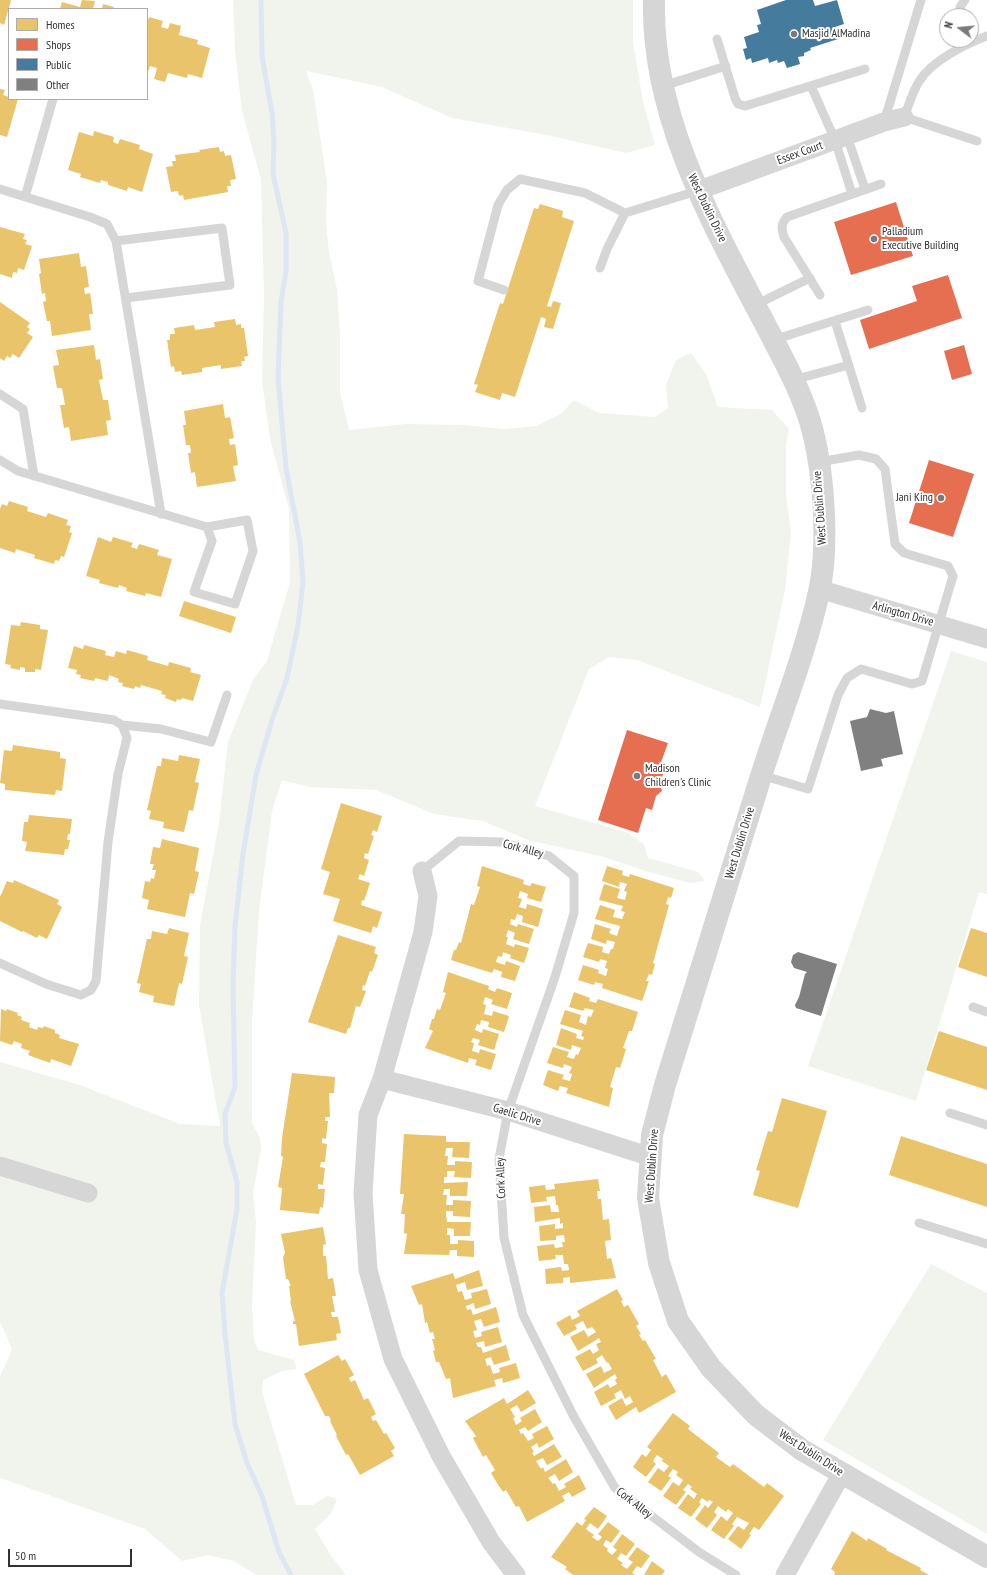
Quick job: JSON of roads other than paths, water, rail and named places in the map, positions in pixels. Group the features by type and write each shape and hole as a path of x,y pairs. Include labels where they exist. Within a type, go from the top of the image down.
{"street":[{"name":"West Dublin Drive","path":"654,0 654,29 663,86 691,178 793,380 813,431 825,535 820,589 665,1085 652,1135 648,1198 656,1249 659,1263 678,1321 710,1368 756,1415 802,1450 987,1557"},
{"name":"Essex Court","path":"697,191 904,116"},
{"name":"Arlington Drive","path":"820,589 987,639"},
{"path":"422,872 428,896 423,932 382,1079 368,1115 363,1193 368,1270 393,1359 441,1456 491,1542 516,1575"},
{"name":"Gaelic Drive","path":"382,1079 508,1111 650,1156"},
{"path":"0,1166 88,1193"},
{"path":"785,1575 842,1473"}],"lane":[{"path":"884,122 921,0"},
{"path":"718,38 735,98 738,104 745,106 866,69"},
{"path":"959,48 942,59 920,79 904,116 977,141"},
{"path":"663,86 726,66"},
{"path":"811,86 841,138 865,189"},
{"path":"25,197 53,100"},
{"path":"841,138 852,194"},
{"path":"504,290 478,281 498,205 507,190 520,179 585,193 626,213 697,191"},
{"path":"820,295 784,237 781,230 782,223 787,217 881,184"},
{"path":"0,189 90,217 107,224 116,241 161,514"},
{"path":"600,268 607,249 626,213"},
{"path":"116,241 222,228 230,285 126,298"},
{"path":"755,305 810,278"},
{"path":"773,340 868,310"},
{"path":"835,321 862,408"},
{"path":"793,380 849,365"},
{"path":"0,394 23,409 34,476"},
{"path":"761,775 808,789 838,695 847,678 861,669 912,684 922,681 953,576 948,566 904,553 895,544 885,469 876,458 859,455 817,462"},
{"path":"0,460 18,471 207,527 247,520 253,551 235,604 194,592 212,541 207,527"},
{"path":"0,704 114,720 122,725 161,729 211,742 227,695"},
{"path":"0,963 46,984 81,995 91,990 96,981 108,842 118,774 127,738 122,725"},
{"name":"Cork Alley","path":"422,872 460,841 501,842 549,856 574,876 574,913 556,977 508,1111 499,1159 504,1238 523,1315 574,1417 615,1488 699,1552 736,1575"},
{"path":"973,1007 987,1012"},
{"path":"950,1113 987,1125"},
{"path":"919,1222 987,1244"}],"waterway":[{"path":"261,0 262,56 272,113 274,142 273,174 286,233 286,271 281,302 278,378 286,468 300,542 303,582 298,626 287,678 272,720 256,775 243,854 235,926 233,985 235,1087 225,1114 226,1143 237,1182 237,1209 222,1293 235,1424 247,1463 262,1496 279,1552 291,1575"}],"place":[{"name":"Masjid AlMadina","path":"794,34"},
{"name":"Palladium Executive Building","path":"874,239"},
{"name":"Jani King","path":"941,498"},
{"name":"Madison Children's Clinic","path":"637,776"}]}
